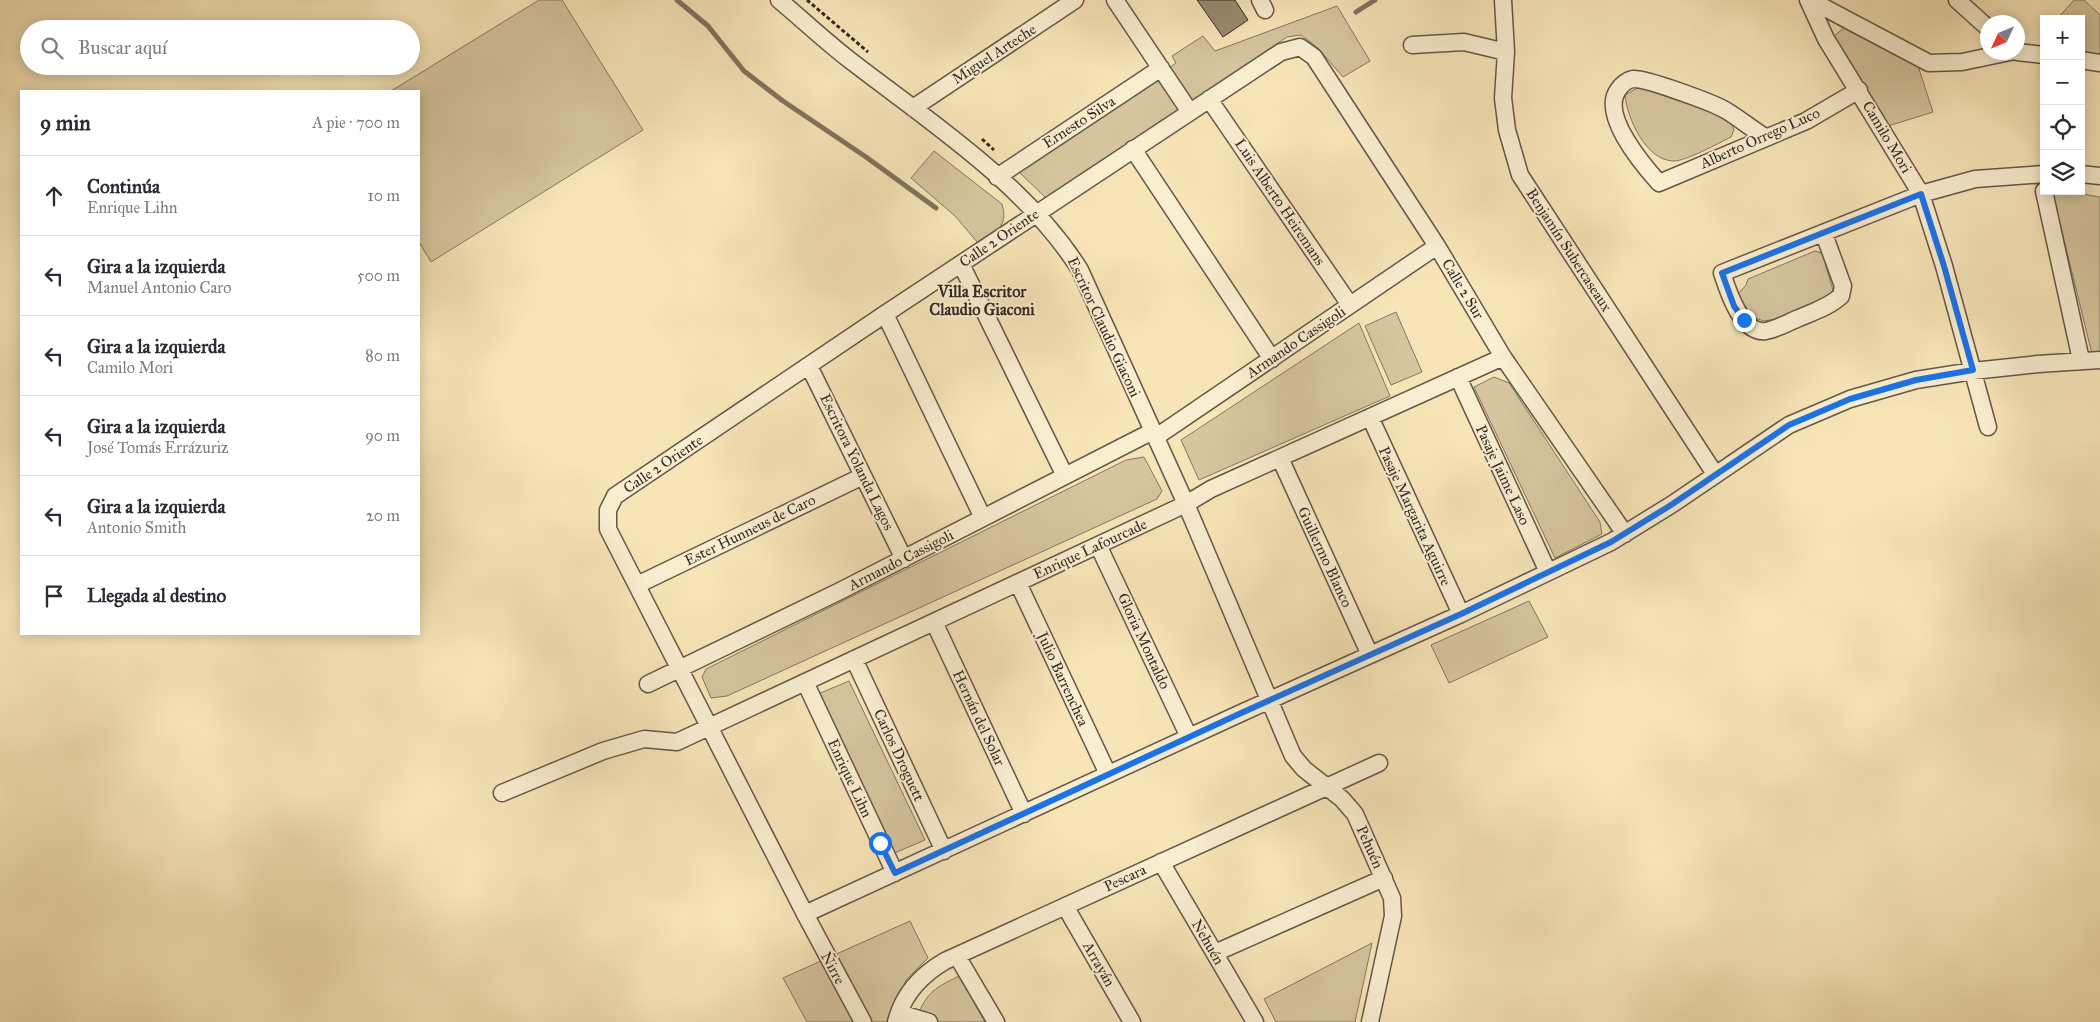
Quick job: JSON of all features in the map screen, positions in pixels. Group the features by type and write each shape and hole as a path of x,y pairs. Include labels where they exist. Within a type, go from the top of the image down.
{"street":[{"name":"Escritor Claudio Giaconi","path":"779,0 850,60 913,108 997,177 1036,213 1066,248 1080,270 1186,504 1270,700"},
{"name":"Miguel Arteche","path":"913,108 1075,0"},
{"path":"1115,0 1190,112"},
{"name":"Benjamín Subercaseaux","path":"1503,0 1506,52 1503,98 1507,130 1520,175 1715,474"},
{"path":"1809,0 1929,63 1962,62 1980,58"},
{"name":"Camilo Mori","path":"1809,0 1826,39 1921,194 1944,266 1988,427"},
{"path":"1957,0 1980,21"},
{"path":"1412,45 1464,42 1506,52"},
{"name":"Calle 2 Oriente","path":"608,510 615,496 885,314 1281,52 1300,47"},
{"name":"Calle 2 Sur","path":"1300,47 1314,57 1437,246 1503,357 1625,534"},
{"path":"2025,53 2040,55"},
{"path":"2085,61 2100,63"},
{"name":"Ernesto Silva","path":"997,177 1161,68"},
{"name":"Alberto Orrego Luco","path":"1765,138 1727,111 1715,105 1642,80 1629,80 1620,87 1614,98 1618,122 1625,139 1659,183 1806,121 1859,90"},
{"name":"Luis Alberto Heiremans","path":"1209,99 1350,305"},
{"path":"1133,150 1272,359"},
{"path":"2085,174 2100,176"},
{"path":"1824,234 1843,292 1830,304 1773,329 1759,331 1748,324 1734,306 1722,273 1921,194 1975,179 2040,182"},
{"path":"2046,195 2081,360"},
{"name":"Armando Cassigoli","path":"648,684 904,559 1065,476 1154,434 1272,359 1437,246"},
{"path":"961,264 1065,476"},
{"path":"885,314 983,518"},
{"name":"Enrique Lafourcade","path":"502,793 603,750 644,739 676,742 1186,504 1211,489 1503,357"},
{"path":"805,914 1461,614 1611,542 1789,425 1850,399 1916,380 1973,370 2100,360"},
{"name":"Escritora Yolanda Lagos","path":"809,366 904,559"},
{"name":"Pasaje Jaime Laso","path":"1458,377 1548,572"},
{"name":"Pasaje Margarita Aguirre","path":"1370,417 1461,614"},
{"name":"Guillermo Blanco","path":"1280,458 1370,655"},
{"name":"Ester Hunneus de Caro","path":"637,585 863,476"},
{"name":"Ñirre","path":"608,510 608,529 805,914 863,1022"},
{"name":"Gloria Montaldo","path":"1098,545 1189,737"},
{"name":"Julio Barrenchea","path":"1018,583 1108,774"},
{"name":"Hernán del Solar","path":"934,622 1024,814"},
{"name":"Carlos Droguett","path":"854,659 944,850"},
{"name":"Enrique Lihn","path":"805,682 895,873"},
{"name":"Pehuén","path":"1270,700 1280,730 1293,756 1304,769 1342,799 1355,814 1392,898 1393,916 1370,1022"},
{"name":"Pescara","path":"897,1018 909,993 925,974 935,967 1324,786 1380,762"},
{"name":"Nehuén","path":"1161,862 1255,1022"},
{"path":"1215,953 1384,878"},
{"name":"Arrayán","path":"1065,906 1132,1022"},
{"path":"957,956 996,1022"},
{"path":"897,1018 929,1022"}],"shaded area":[{"path":"539,0 562,0 643,130 431,262 420,244 420,90 393,90 420,75 420,73"},
{"path":"2074,0 2084,0 2100,15 2100,54 2085,52 2085,15 2061,15"},
{"path":"1337,6 1370,61 1343,77 1318,48 1301,35 1287,37 1046,198 1019,172 1176,63 1172,56 1203,36 1215,51"},
{"path":"1844,28 1918,66 1933,112 1888,126 1836,43 1834,36"},
{"path":"1639,87 1730,119 1734,130 1731,137 1686,158 1674,161 1664,159 1655,154 1640,137 1630,115 1625,95"},
{"path":"934,151 1002,204 1004,219 1002,224 995,232 978,243 955,216 911,178"},
{"path":"2085,194 2100,197 2100,354 2092,354 2053,195"},
{"path":"1815,251 1822,253 1833,290 1827,299 1776,319 1764,321 1752,317 1738,294 1746,285 1748,279"},
{"path":"1396,312 1422,372 1391,385 1365,326"},
{"path":"1359,323 1390,396 1199,480 1181,440"},
{"path":"1494,377 1509,383 1600,522 1602,534 1555,558 1474,387"},
{"path":"1144,457 1162,491 1157,499 727,696 711,698 702,677 706,669 1126,460"},
{"path":"1529,601 1548,637 1449,683 1431,645"},
{"path":"849,681 925,840 892,854 818,694"},
{"path":"910,921 928,958 906,980 890,1022 807,1022 783,978"},
{"path":"1372,943 1355,1022 1276,1022 1264,999"},
{"path":"959,976 985,1022 914,1022 930,994 935,989"}],"building":[{"path":"1197,0 1235,0 1248,20 1223,37"}],"waterway":[{"path":"677,0 708,26 744,71 783,101 866,157 936,208"},
{"path":"1356,12 1375,0"}],"district":[{"name":"Villa Escritor Claudio Giaconi","path":"982,300"}],"route":[{"path":"880,843 895,873 1284,693 1461,614 1611,542 1671,505 1789,425 1850,399 1916,380 1973,370 1944,266 1921,194 1722,273 1734,306 1744,320"}]}
